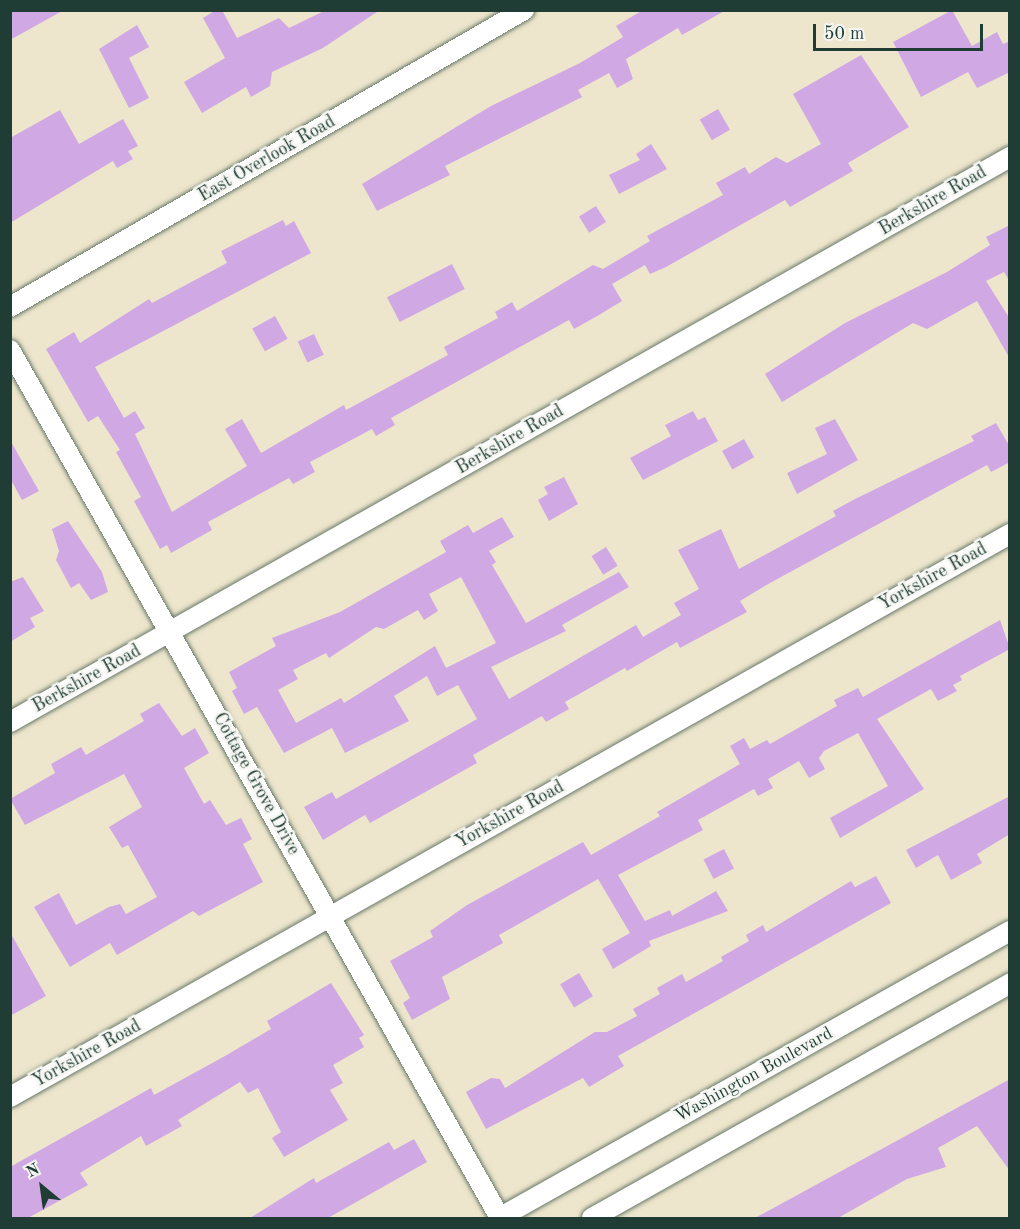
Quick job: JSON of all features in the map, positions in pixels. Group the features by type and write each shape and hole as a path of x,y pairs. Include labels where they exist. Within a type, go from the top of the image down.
{"street":[{"name":"East Overlook Road","path":"10,307 524,10"},
{"name":"Berkshire Road","path":"10,722 1010,157"},
{"name":"Cottage Grove Drive","path":"10,350 172,632 499,1218"},
{"name":"Yorkshire Road","path":"10,1097 1010,534"},
{"name":"Washington Boulevard","path":"499,1218 1010,931"},
{"path":"592,1218 1010,983"}],"building":[{"path":"10,10 64,10 10,40"},
{"path":"216,10 222,10 237,38 279,18 289,28 326,10 380,10 323,48 272,72 270,86 251,97 246,87 202,113 184,82 225,58 203,18"},
{"path":"643,10 726,10 682,35 678,28 626,59 633,79 617,88 609,73 578,90 582,97 445,166 450,175 377,211 362,184 491,106 580,63 623,37 616,26"},
{"path":"952,10 972,46 997,32 1003,44 1010,41 1010,72 977,88 968,72 921,97 893,42"},
{"path":"137,25 149,47 129,58 149,98 129,108 99,49"},
{"path":"861,55 909,127 848,163 853,171 790,207 785,200 666,267 650,274 645,265 612,284 622,301 599,315 574,329 569,320 391,418 395,425 376,436 372,429 310,462 315,472 293,484 289,478 208,522 212,530 171,553 167,545 160,549 134,501 141,497 116,452 120,450 98,416 88,422 46,349 74,332 80,343 149,299 152,303 227,263 221,251 283,220 286,226 294,221 311,253 95,367 124,418 135,411 145,428 135,434 172,512 247,466 225,429 242,419 261,453 344,405 346,410 448,355 444,347 498,318 495,312 512,302 517,311 593,265 603,269 650,241 647,236 723,195 716,183 745,167 749,174 776,157 787,163 821,144 793,94"},
{"path":"718,109 730,130 712,140 700,120"},
{"path":"60,110 79,144 123,119 138,146 128,151 133,159 117,168 113,161 10,223 10,138"},
{"path":"651,144 667,169 619,194 609,175 640,160 636,154"},
{"path":"596,206 606,222 589,233 579,217"},
{"path":"1010,225 1010,282 1004,272 986,281 1010,319 1010,359 977,301 927,329 913,323 782,402 765,374 845,323 947,272 990,245 986,237"},
{"path":"452,264 465,289 400,322 387,297"},
{"path":"275,316 288,339 265,351 252,329"},
{"path":"314,334 324,355 307,362 298,342"},
{"path":"693,411 698,420 705,417 718,441 643,480 630,458 671,436 665,425"},
{"path":"835,419 858,460 797,494 787,473 827,454 815,428"},
{"path":"996,423 1010,447 1010,462 991,472 987,465 770,583 740,601 747,612 680,648 677,642 627,671 625,668 565,702 569,709 546,722 542,716 473,755 477,763 370,823 365,815 323,840 304,807 332,792 336,799 477,719 458,685 437,696 427,676 394,696 409,721 345,753 332,728 284,753 257,707 244,714 232,691 237,688 229,672 276,646 272,638 340,612 446,552 440,541 468,525 473,533 502,517 514,537 489,551 496,562 492,565 526,623 619,572 629,587 562,625 566,631 491,667 509,699 636,625 643,637 681,615 674,603 699,589 678,550 721,529 739,569 836,516 833,511 855,499 974,441 971,436","holes":["461,577 496,643 446,668 435,646 344,703 341,698 296,723 278,690 298,679 293,670 326,653 329,658 376,627 384,629 418,610 424,620 438,611 429,594"]},
{"path":"744,439 754,457 732,469 722,451"},
{"path":"10,440 39,491 22,500 10,478"},
{"path":"564,477 578,504 549,521 538,500 548,494 544,487"},
{"path":"68,521 102,572 108,592 91,600 79,583 71,588 56,560 59,551 52,529"},
{"path":"606,547 618,566 603,575 592,556"},
{"path":"23,577 44,611 30,618 35,627 10,642 10,582"},
{"path":"1000,620 1010,649 960,676 962,680 953,685 957,691 938,701 931,689 877,719 924,789 840,838 830,818 888,786 858,733 824,751 819,758 825,769 809,778 799,761 768,779 773,788 758,796 754,789 698,820 703,830 618,875 645,921 670,910 672,916 716,891 728,911 649,941 651,946 613,969 602,949 630,933 598,879 499,935 503,943 442,977 450,999 412,1020 403,1003 410,998 390,961 433,937 430,931 467,905 583,842 591,855 660,816 657,812 740,764 730,746 744,738 750,749 767,740 770,744 837,706 834,700 858,688 863,697"},
{"path":"159,703 182,736 195,728 209,753 184,768 204,804 210,800 226,825 241,818 252,839 243,844 263,882 199,916 193,911 117,955 110,943 70,967 34,907 59,893 76,925 109,907 120,904 126,914 157,897 128,845 122,848 109,827 142,807 124,774 25,825 10,799 55,773 51,764 81,747 86,755 144,721 140,714"},
{"path":"1010,796 1010,834 977,854 982,863 951,880 938,855 916,868 906,850"},
{"path":"724,849 734,869 713,879 704,859"},
{"path":"876,876 891,903 618,1056 624,1066 589,1087 583,1078 486,1129 466,1092 491,1078 500,1079 505,1088 595,1032 607,1032 637,1016 633,1009 660,994 657,988 682,974 686,982 723,961 721,957 749,941 746,935 763,925 766,932 851,881 855,887"},
{"path":"10,932 46,996 10,1016"},
{"path":"579,973 593,996 574,1007 560,984"},
{"path":"331,983 364,1035 359,1038 364,1047 333,1065 343,1083 330,1090 348,1120 284,1157 272,1138 281,1132 258,1088 248,1093 240,1082 178,1120 182,1126 146,1146 141,1136 80,1173 88,1185 28,1218 10,1218 10,1167 151,1088 154,1095 225,1056 271,1029 267,1021"},
{"path":"1010,1079 1010,1171 977,1126 938,1148 946,1167 907,1179 838,1218 755,1218"},
{"path":"414,1139 427,1162 328,1218 250,1218 314,1178 316,1183 389,1142 394,1150"}]}
